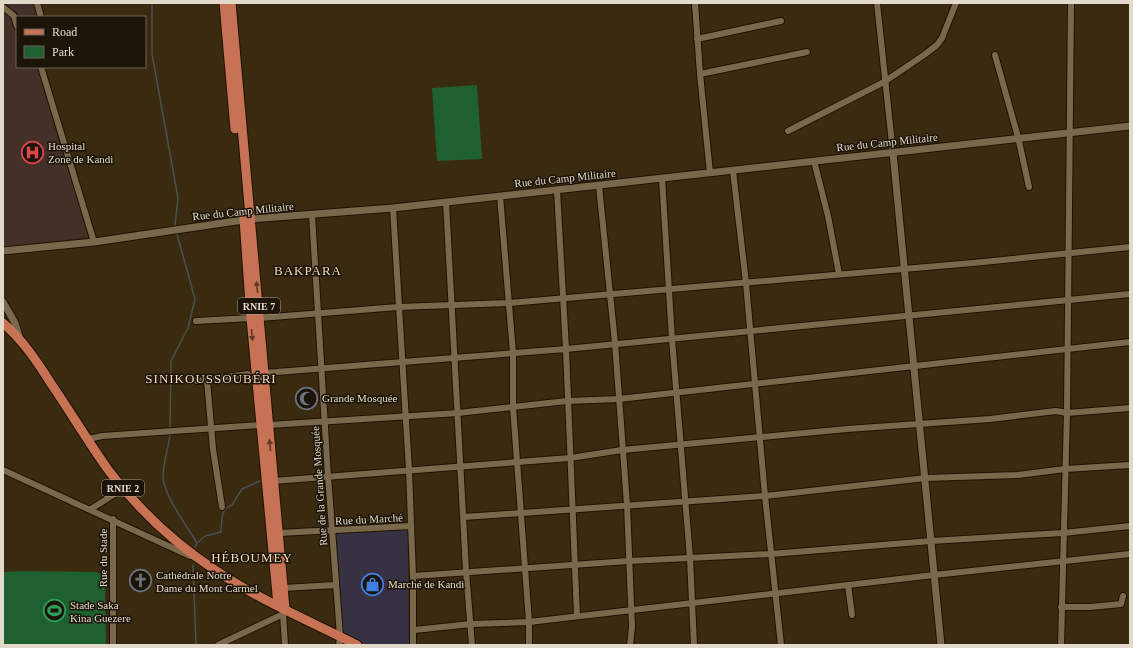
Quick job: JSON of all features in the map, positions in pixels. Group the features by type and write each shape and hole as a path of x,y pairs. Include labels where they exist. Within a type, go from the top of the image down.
{"main road":[{"name":"RNIE 7","path":"224,3 247,220"},
{"name":"RNIE 7","path":"231,3 255,318 281,610"},
{"name":"RNIE 7","path":"255,318 264,373 265,425 279,533 283,588 281,610"},
{"name":"RNIE 2","path":"3,323 20,341 42,369 88,439 124,488 156,524 216,571 281,610 340,640 357,645"}],"street":[{"path":"37,3 41,16"},
{"path":"695,3 700,74 710,173"},
{"path":"877,3 926,478 941,645"},
{"path":"788,131 884,82 937,45 946,31 956,3"},
{"path":"1061,645 1067,413 1071,3"},
{"path":"3,7 14,16 16,23"},
{"path":"697,39 781,21"},
{"path":"700,74 807,52"},
{"path":"995,55 1018,137 1029,187"},
{"path":"41,68 94,242"},
{"name":"Rue du Camp Militaire","path":"3,251 94,242 247,220 393,208 892,153 1018,137 1130,126"},
{"path":"814,161 828,216 839,274"},
{"path":"733,171 751,330 765,496 781,645"},
{"path":"662,178 672,339 690,558 694,645"},
{"path":"599,186 611,293 627,505 632,627 630,645"},
{"path":"557,190 566,349 577,616"},
{"path":"500,196 513,354 513,407 522,514 529,622 529,645"},
{"path":"446,202 466,571 472,645"},
{"path":"393,208 409,470 413,576 413,645"},
{"name":"Rue de la Grande Mosquée","path":"312,215 317,313 340,640"},
{"path":"196,321 398,307 509,303 562,297 746,283 1069,254 1130,247"},
{"path":"264,373 513,354 1130,294"},
{"path":"3,302 15,323 20,341"},
{"path":"88,439 102,436 458,413 568,401 619,399 1130,342"},
{"path":"197,381 248,374"},
{"path":"207,380 222,507"},
{"path":"273,481 570,458 622,450 681,446 847,429 1056,412 1067,413 1130,408"},
{"path":"464,517 522,514 686,500 765,496 926,478 1018,475 1065,468 1130,465"},
{"path":"3,470 201,560"},
{"path":"91,509 124,488"},
{"name":"Rue du Stade","path":"113,519 113,645"},
{"name":"Rue du Marché","path":"279,533 411,526"},
{"path":"413,576 466,571 629,561 772,554 931,541 1063,533 1130,526"},
{"path":"414,630 471,624 529,622 691,602 776,594 934,574 1130,554"},
{"path":"283,588 336,585"},
{"path":"848,585 852,615"},
{"path":"1061,607 1090,607 1121,604 1123,596"},
{"path":"218,645 281,610 285,645"}],"shaded area":[{"name":"Hospital Zone de Kandi","path":"3,3 34,3 38,16 16,16 16,68 39,68 89,237 3,247"},
{"name":"Marché de Kandi","path":"408,529 409,645 365,645 342,634 335,533"}],"green space":[{"path":"477,85 482,159 437,161 432,88"},
{"name":"Stade Saka Kina Guezere","path":"3,572 96,572 105,576 106,645 3,645"}],"waterway":[{"path":"152,5 152,54 178,198 175,225"},
{"path":"170,430 171,361 188,328 195,299 177,234"},
{"path":"170,433 163,471 164,485 182,520 197,543 195,547"},
{"path":"197,543 205,536 221,532 222,517 225,509 232,505 242,489 262,480"},
{"path":"193,565 196,645"}],"place":[{"name":"Hospital Zone de Kandi","path":"33,152"},
{"name":"Grande Mosquée","path":"306,398"},
{"name":"Cathédrale Notre Dame du Mont Carmel","path":"141,581"},
{"name":"Marché de Kandi","path":"373,584"},
{"name":"Stade Saka Kina Guezere","path":"54,611"}],"district":[{"name":"BAKPARA","path":"308,270"},
{"name":"SINIKOUSSOUBÉRI","path":"211,378"},
{"name":"HÉBOUMEY","path":"252,557"}]}
